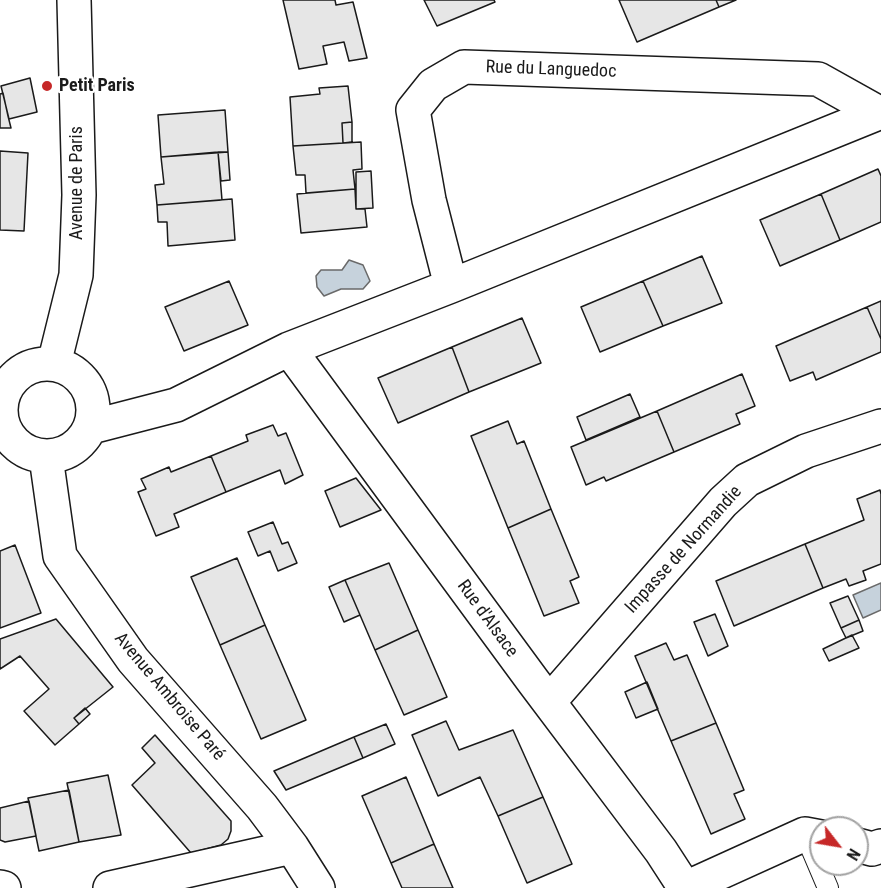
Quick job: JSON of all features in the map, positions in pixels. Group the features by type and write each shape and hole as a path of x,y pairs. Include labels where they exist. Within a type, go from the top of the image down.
{"street":[{"name":"Avenue de Paris","path":"54,364 76,275 80,195 74,0"},
{"name":"Rue du Languedoc","path":"451,286 429,200 413,110 432,85 464,67 818,79 880,112"},
{"name":"Rue du Languedoc","path":"91,427 176,405 289,349 451,286 880,112"},
{"name":"Rue d'Alsace","path":"289,349 661,851 685,888"},
{"path":"40,364 54,364 68,368 79,376 93,400 94,414 91,427 84,440 73,449 60,455 46,457 31,454 18,447 8,435 2,421 1,405 7,371 26,369 40,364"},
{"name":"Impasse de Normandie","path":"549,702 723,502 747,480 806,451 881,426"},
{"name":"Avenue Ambroise Paré","path":"46,457 60,556 133,660 262,807 292,847 318,888"},
{"path":"685,888 809,838"},
{"path":"110,888 292,847"}],"shaded area":[{"path":"349,260 363,265 370,281 363,289 341,289 324,296 317,287 316,276 321,270 342,270"},
{"path":"881,583 881,610 863,618 853,595"}],"building":[{"path":"283,0 335,0 336,5 353,2 367,58 349,61 344,42 323,46 327,64 299,69"},
{"path":"424,0 494,0 495,2 437,26"},
{"path":"619,0 716,0 719,7 637,42"},
{"path":"716,0 736,0 719,7"},
{"path":"30,78 37,112 9,119 1,86"},
{"path":"348,86 352,122 342,123 343,143 293,146 290,97 320,94 319,88"},
{"path":"3,93 11,128 0,128 0,94"},
{"path":"225,110 228,152 161,157 158,115"},
{"path":"352,122 352,142 343,143 342,123"},
{"path":"361,142 362,169 353,170 355,189 306,193 305,175 296,175 293,146"},
{"path":"0,151 28,153 24,231 0,230"},
{"path":"218,152 228,152 230,180 221,181"},
{"path":"218,152 222,200 157,205 155,185 164,184 161,157"},
{"path":"878,169 881,176 881,222 840,240 821,194"},
{"path":"371,171 373,208 356,209 356,172"},
{"path":"355,189 356,209 365,209 367,227 301,233 297,194"},
{"path":"821,194 840,240 780,266 760,220"},
{"path":"232,199 235,240 168,246 167,222 158,222 157,205"},
{"path":"702,256 722,303 663,326 643,281"},
{"path":"229,281 248,325 184,351 165,307"},
{"path":"643,281 663,326 600,352 581,307"},
{"path":"881,301 881,339 867,307"},
{"path":"867,307 881,339 881,352 816,380 813,372 790,381 776,346"},
{"path":"522,318 541,363 469,392 452,347"},
{"path":"452,347 469,392 398,423 378,378"},
{"path":"742,374 755,406 736,414 740,424 674,452 657,411"},
{"path":"630,394 640,417 586,440 577,417"},
{"path":"657,411 674,452 606,481 604,477 586,485 571,447"},
{"path":"508,421 517,444 524,441 551,509 508,528 471,436"},
{"path":"273,425 278,436 286,433 303,475 285,484 280,470 226,492 211,456 248,441 246,435"},
{"path":"211,456 226,492 174,514 179,527 156,536 138,492 146,489 141,479 169,467 171,472"},
{"path":"356,478 381,510 340,527 325,491"},
{"path":"880,490 881,564 863,571 866,580 849,586 846,579 823,588 805,544 864,520 857,499"},
{"path":"551,509 579,577 570,581 579,603 544,616 508,528"},
{"path":"273,522 282,544 288,542 297,563 278,571 270,551 258,556 248,532"},
{"path":"805,544 823,588 734,626 716,581"},
{"path":"15,545 41,613 0,628 0,551"},
{"path":"237,558 265,625 220,645 191,577"},
{"path":"389,563 418,630 375,650 345,580"},
{"path":"345,580 360,615 344,622 329,587"},
{"path":"848,596 859,620 841,628 830,603"},
{"path":"715,614 728,646 708,656 694,622"},
{"path":"56,619 113,687 74,718 79,724 55,745 24,711 49,689 20,656 0,669 0,639"},
{"path":"859,620 863,631 846,638 841,628"},
{"path":"265,625 306,720 261,739 220,645"},
{"path":"418,630 447,697 404,715 375,650"},
{"path":"852,635 859,648 829,661 823,649"},
{"path":"666,643 674,660 687,655 716,723 671,741 635,656"},
{"path":"647,682 658,709 636,718 625,692"},
{"path":"85,708 90,714 79,724 74,718"},
{"path":"446,721 459,750 513,730 543,797 498,816 480,777 438,796 412,735"},
{"path":"716,723 744,790 734,794 745,819 711,834 671,741"},
{"path":"386,724 395,744 363,758 354,737"},
{"path":"155,735 231,821 228,839 221,845 191,853 132,785 155,763 142,748"},
{"path":"354,737 363,758 286,790 274,771"},
{"path":"108,775 121,835 79,842 67,783"},
{"path":"406,777 434,844 391,863 362,796"},
{"path":"69,790 79,842 39,851 28,798"},
{"path":"543,797 572,864 527,883 498,816"},
{"path":"29,801 36,836 5,842 0,840 0,808"},
{"path":"434,844 453,888 402,888 391,863"}],"place":[{"name":"Petit Paris","path":"47,86"}]}
